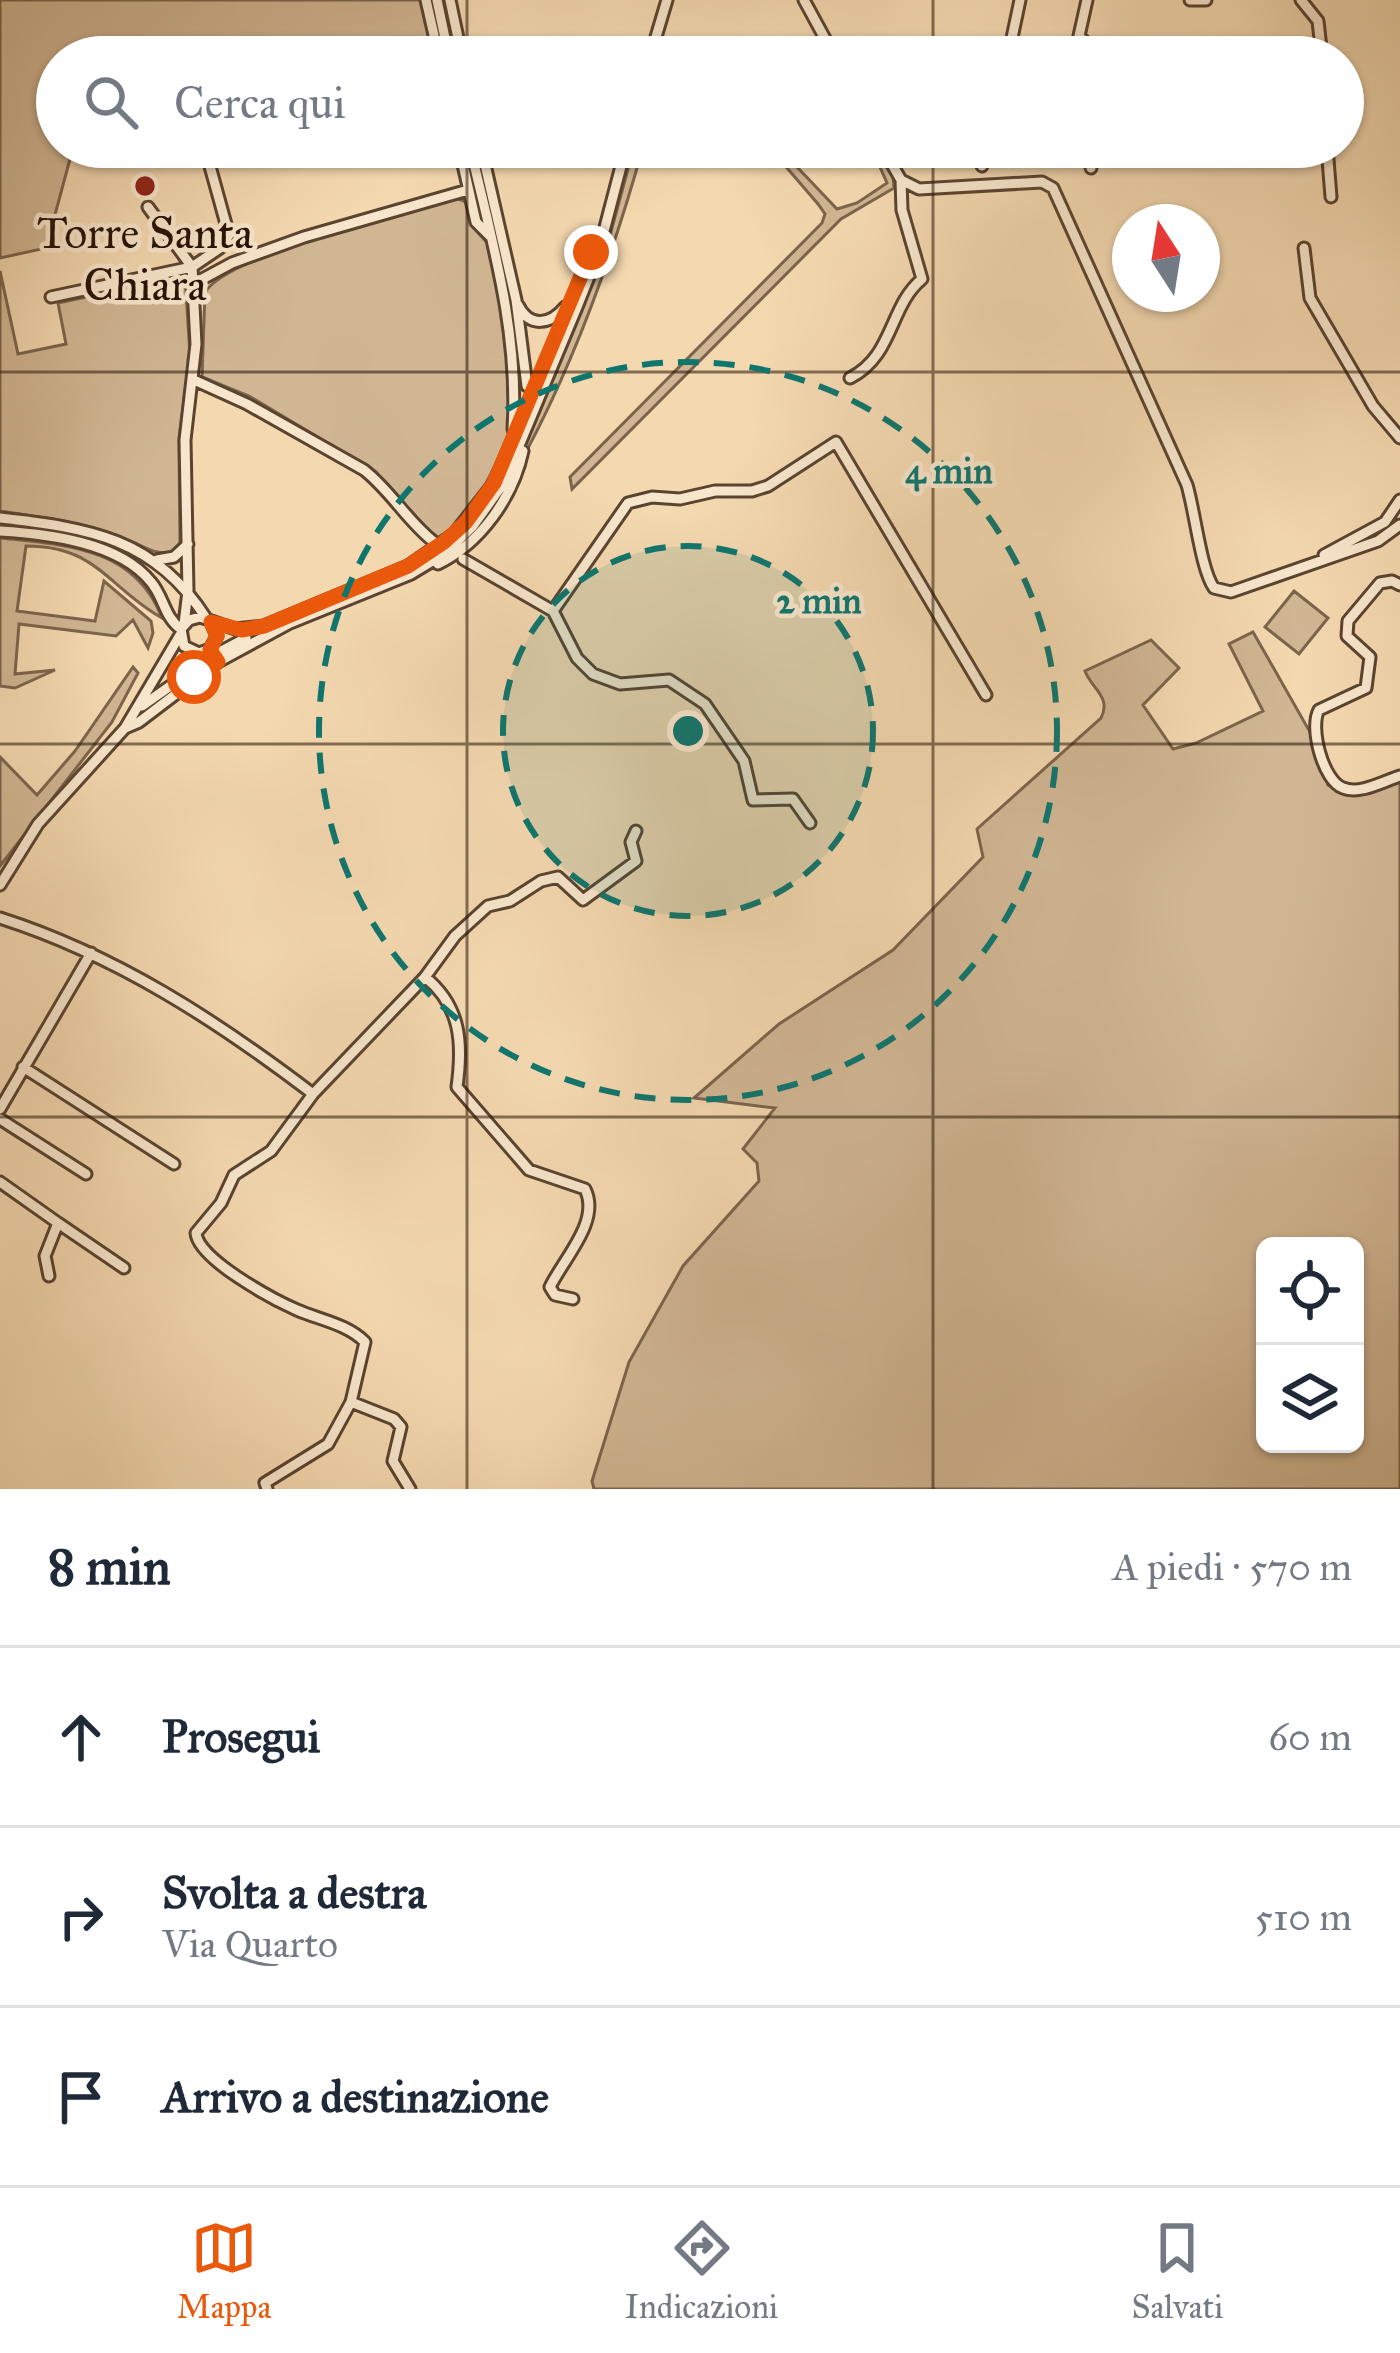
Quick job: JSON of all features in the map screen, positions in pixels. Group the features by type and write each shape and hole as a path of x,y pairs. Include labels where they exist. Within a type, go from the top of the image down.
{"street":[{"path":"426,0 434,36"},
{"path":"436,0 444,36"},
{"path":"450,0 458,36"},
{"path":"804,0 824,36"},
{"path":"1012,36 1020,0"},
{"path":"1079,36 1087,0"},
{"path":"1190,0 1206,0"},
{"path":"1301,0 1318,21 1320,36"},
{"path":"655,36 664,1"},
{"path":"51,297 192,267 225,244 229,235 210,168"},
{"path":"463,168 476,222 491,237"},
{"path":"475,168 513,342 514,435"},
{"path":"486,168 516,300 527,386"},
{"path":"427,565 473,526 503,484 598,254 620,168"},
{"path":"850,378 882,352 909,290 922,279 902,211 901,180 894,168"},
{"path":"1329,168 1331,196"},
{"path":"901,180 919,189 1042,182 1052,188 1187,485 1209,583 1231,592 1378,541 1400,525"},
{"path":"195,283 232,263 304,237 468,190"},
{"path":"148,207 192,267 195,283 194,380 185,440 188,591 182,629 188,650 214,656"},
{"path":"0,885 38,824 142,706 172,645 194,617 235,629 257,629 422,558 454,534 494,483 601,235"},
{"path":"1304,248 1310,298 1373,406 1400,438"},
{"path":"516,300 523,314 539,322 555,318 569,304"},
{"path":"194,380 248,404 364,470 434,542"},
{"path":"553,611 628,503 652,497 680,500 715,491 752,491 768,486 836,442 986,695"},
{"path":"125,728 139,722 214,656 456,554 480,533 513,484 523,451"},
{"path":"1321,558 1336,545 1385,522 1400,500"},
{"path":"0,518 108,539 157,560 209,620 217,636 214,656"},
{"path":"0,531 61,540 121,557 160,593 172,645"},
{"path":"157,560 174,557 188,544"},
{"path":"463,560 553,611 577,658 593,674 620,684 670,680 712,710 744,761 753,800 793,799 810,823"},
{"path":"1400,586 1392,581 1380,583 1347,625 1347,636 1370,657 1366,688 1319,710 1313,724 1330,778 1339,787 1351,790 1400,776"},
{"path":"168,617 182,629"},
{"path":"142,706 247,638"},
{"path":"267,1489 265,1483 328,1444 351,1402 366,1350 361,1336 293,1309 219,1266 200,1250 195,1238 198,1229 221,1203 234,1175 272,1151 313,1094 424,977 455,936 488,906 510,901 541,881 558,877 583,900 636,861 631,842 636,832"},
{"path":"0,918 92,953 180,1001 313,1094"},
{"path":"0,1109 92,953"},
{"path":"424,977 445,993 455,1020 461,1057 458,1087 469,1102 529,1170 585,1189 591,1201 589,1219 550,1287 555,1294 573,1299"},
{"path":"23,1067 174,1164"},
{"path":"0,1119 86,1174"},
{"path":"0,1182 124,1268"},
{"path":"50,1276 45,1256 58,1222"},
{"path":"351,1402 399,1423 393,1461 410,1489"}],"shaded area":[{"path":"0,0 422,0 430,36 36,36 36,168 68,168 46,248 0,258"},
{"path":"628,168 637,168 563,377 527,450 521,449 609,239"},
{"path":"787,168 798,168 837,209 857,203 887,183 880,168 889,168 893,176 894,188 841,219 572,489 570,477 822,223 825,214"},
{"path":"455,198 467,202 474,228 490,246 510,361 510,423 506,444 476,503 440,542 402,507 376,472 249,396 202,377 205,292 247,263 281,250"},
{"path":"0,271 18,354 66,344 58,303 185,276 190,355 179,438 180,543 172,552 153,551 86,526 0,511"},
{"path":"0,538 96,554 135,577 162,618 86,561 50,548 26,546 17,611 95,621 104,581 151,621 148,648 133,620 116,636 19,624 15,674 55,670 15,688 0,686"},
{"path":"1294,591 1328,618 1299,654 1265,627"},
{"path":"1253,632 1310,732 1328,785 1352,794 1400,780 1400,1489 594,1489 592,1481 629,1362 683,1266 759,1181 757,1163 743,1149 775,1108 694,1098 779,1024 893,950 983,857 977,829 1101,718 1102,698 1085,671 1151,640 1179,668 1143,705 1173,749 1263,711 1229,644"},
{"path":"133,667 138,673 112,722 0,866 0,757 37,795 75,751"}],"place":[{"name":"Torre Santa Chiara","path":"145,186"}],"route":[{"path":"194,677 218,662 210,650 217,636 211,622 257,629 408,566 466,522 494,483 591,252"}]}
